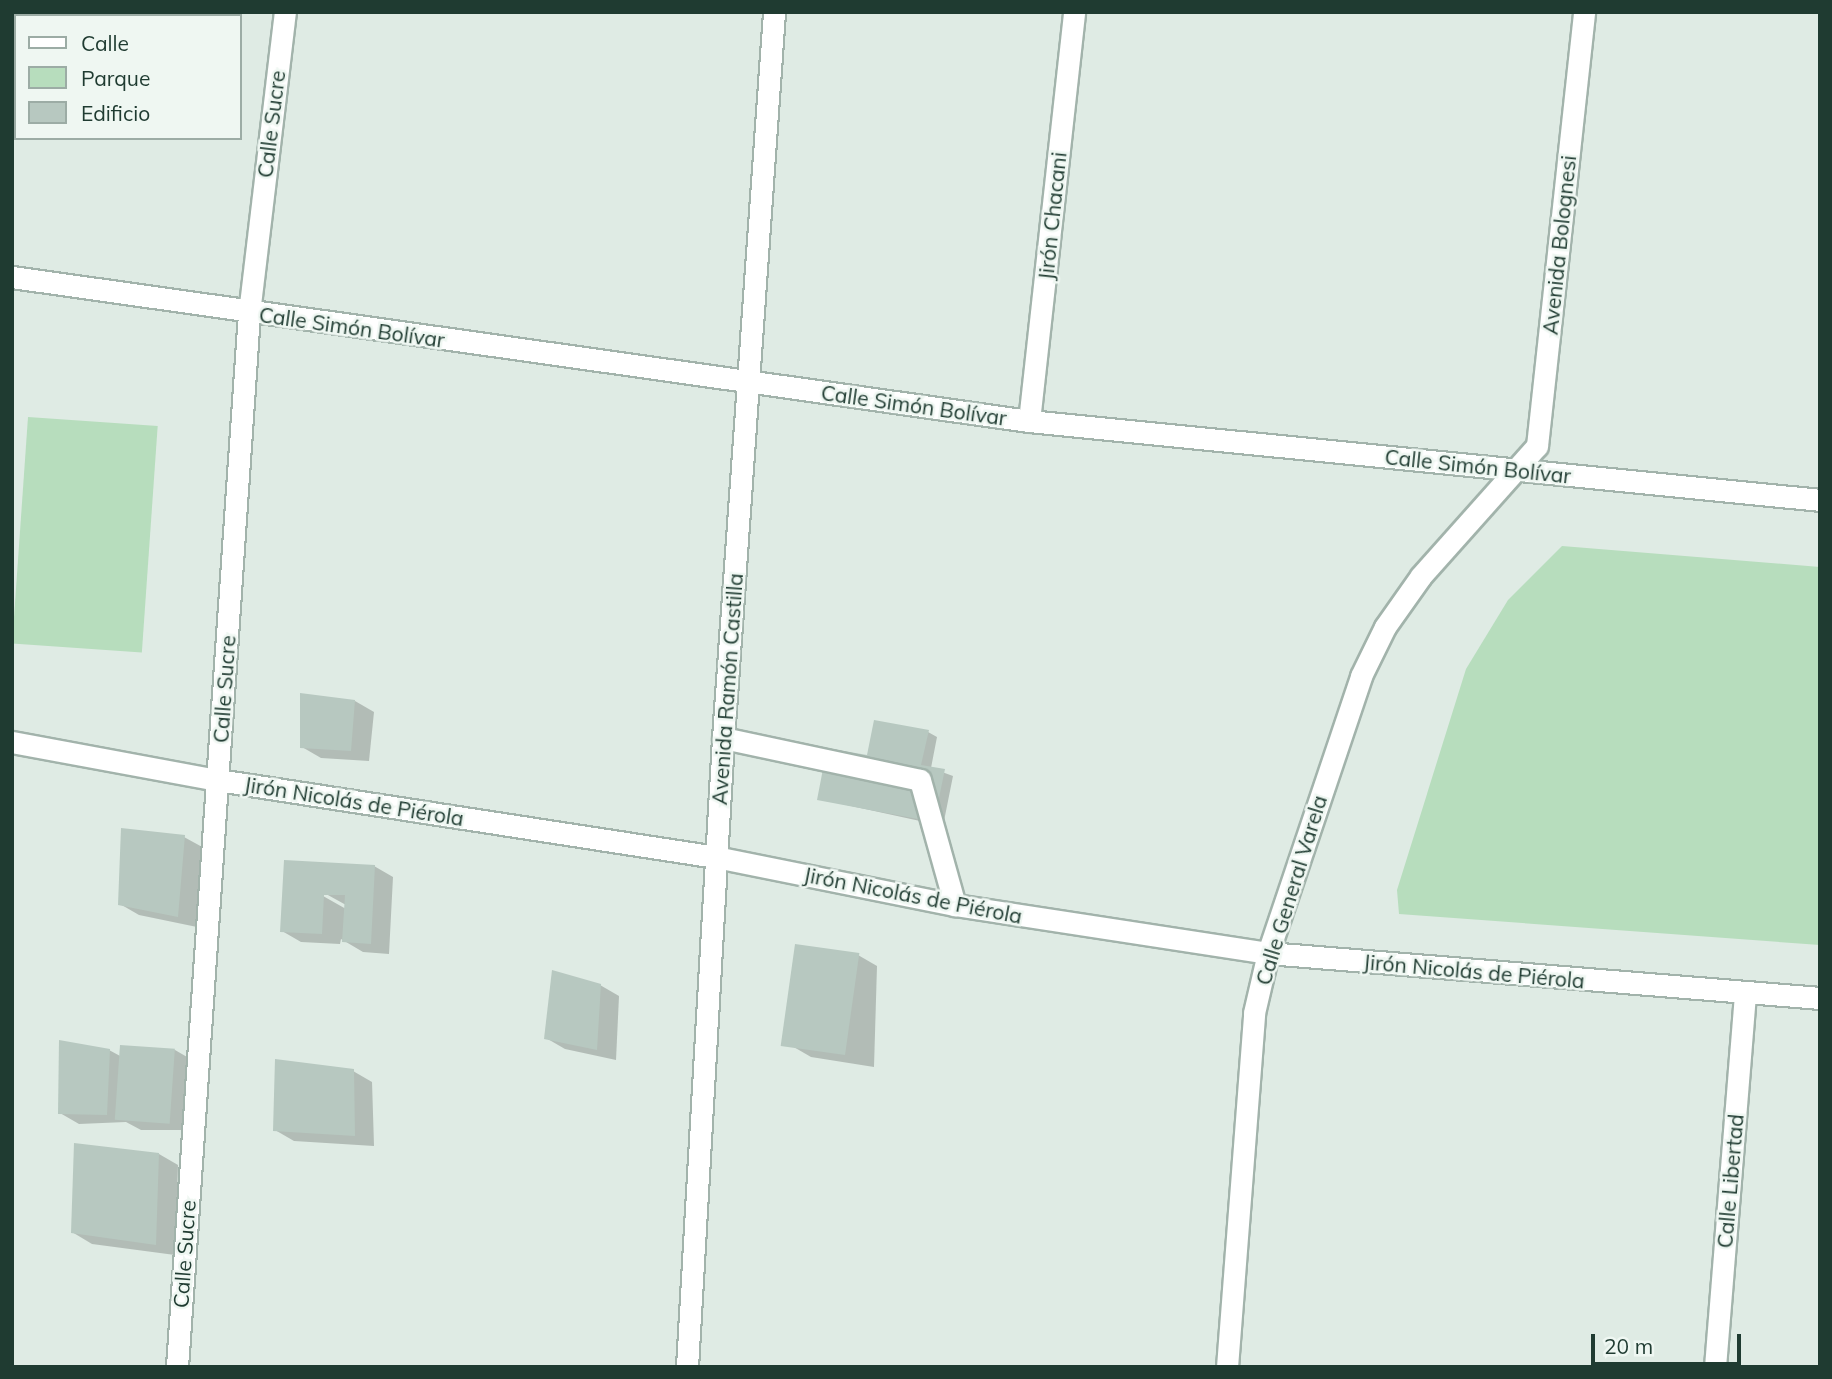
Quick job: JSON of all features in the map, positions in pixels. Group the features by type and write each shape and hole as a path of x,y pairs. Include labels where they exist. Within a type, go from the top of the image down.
{"street":[{"name":"Calle Sucre","path":"177,1367 249,313 285,12"},
{"name":"Avenida Ramón Castilla","path":"687,1367 723,738 774,12"},
{"name":"Jirón Chacani","path":"1029,421 1074,12"},
{"name":"Avenida Bolognesi","path":"1515,470 1537,446 1584,12"},
{"name":"Calle Simón Bolívar","path":"12,277 249,313 1029,421 1820,500"},
{"name":"Calle General Varela","path":"1227,1367 1254,1013 1268,953 1361,676 1385,627 1422,576 1515,470"},
{"path":"723,738 920,780 955,905"},
{"name":"Jirón Nicolás de Piérola","path":"12,741 218,780 716,857 955,905 1268,953 1745,995 1820,998"},
{"name":"Calle Libertad","path":"1715,1367 1745,995"}],"green space":[{"path":"28,417 158,426 142,653 12,643"},
{"path":"1562,546 1820,567 1820,945 1399,914 1397,890 1466,669 1508,600"}],"building":[{"path":"300,693 355,700 351,751 300,748"},
{"path":"874,720 929,730 921,765 945,769 934,822 817,800 827,748 867,755"},
{"path":"121,828 185,835 178,917 118,905"},
{"path":"284,860 375,865 371,944 342,942 345,895 324,895 322,934 280,932"},
{"path":"795,944 859,953 845,1055 781,1046"},
{"path":"552,970 601,984 597,1050 544,1039"},
{"path":"59,1040 110,1049 107,1115 58,1114"},
{"path":"120,1045 175,1049 170,1124 115,1120"},
{"path":"275,1059 354,1069 355,1136 273,1131"},
{"path":"74,1143 159,1153 156,1245 71,1233"}]}
